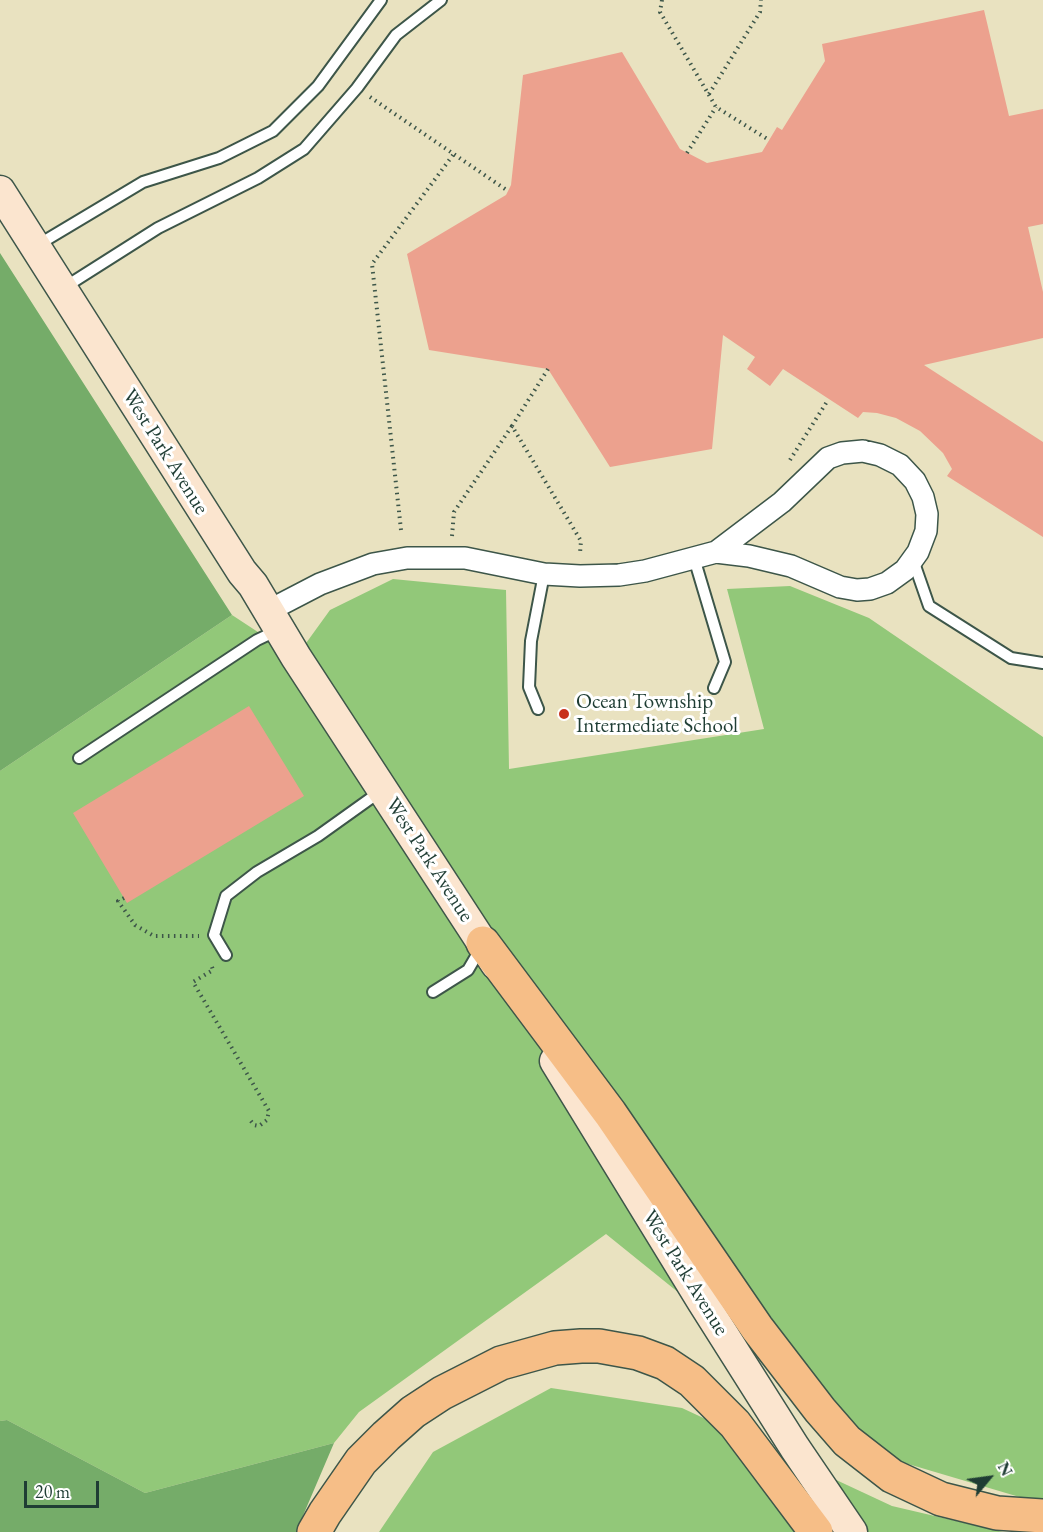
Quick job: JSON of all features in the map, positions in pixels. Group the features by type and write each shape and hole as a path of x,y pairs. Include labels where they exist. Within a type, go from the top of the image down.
{"highway":[{"path":"483,943 610,1113 757,1328 820,1410 847,1441 892,1476 941,1499 997,1513 1043,1516"},
{"path":"314,1532 324,1513 361,1461 413,1412 451,1388 501,1363 555,1348 582,1346 599,1346 638,1353 665,1363 692,1381 735,1424 816,1532"}],"street":[{"name":"West Park Avenue","path":"0,191 483,943 714,1321 852,1532"},
{"path":"274,620 320,584 373,564 407,558 450,557 492,562 544,574 580,576 628,574 716,552 782,502 828,458 842,453 863,451 880,455 900,465 915,481 923,497 927,514 926,531 913,560 905,570 887,583 870,589 857,590 840,586 791,566 749,556 716,552"}],"lane":[{"path":"35,247 143,182 219,158 273,131 318,86 381,0"},
{"path":"62,289 158,228 258,178 304,149 357,88 396,35 441,0"},
{"path":"694,558 725,662 714,688"},
{"path":"913,560 929,606 1011,658 1043,663"},
{"path":"537,709 529,687 529,675 531,641 544,574"},
{"path":"79,758 257,640 274,620"},
{"path":"226,955 214,935 226,896 257,872 318,836 382,789"},
{"path":"433,992 468,970 483,943"}],"path":[{"path":"662,0 660,12 716,107 769,140"},
{"path":"708,94 760,12 761,0"},
{"path":"357,88 508,191"},
{"path":"687,153 716,107"},
{"path":"401,530 372,264 453,155"},
{"path":"450,557 454,512 513,426 548,369"},
{"path":"786,466 828,400"},
{"path":"513,426 580,541 580,576"},
{"path":"124,898 118,901 135,925 154,936 214,935"},
{"path":"199,936 202,944"},
{"path":"209,962 213,970 193,982 269,1111 267,1120 259,1126 254,1125 250,1120"}],"green space":[{"path":"0,253 232,615 0,771"},
{"path":"393,579 506,590 509,769 764,729 727,589 790,586 869,618 1043,737 1043,1498 1033,1501 881,1456 606,1234 359,1412 334,1443 145,1493 7,1420 0,1421 0,771 232,615 296,657 330,610"},
{"path":"551,1388 682,1408 892,1506 1003,1532 379,1532 433,1452"},
{"path":"7,1420 145,1493 334,1443 296,1532 0,1532 0,1421"}],"building":[{"path":"984,10 1009,116 1043,109 1043,224 1028,227 1043,292 1043,338 924,365 1043,442 1043,537 947,476 952,469 943,453 920,431 896,418 877,413 863,412 858,418 783,369 770,386 747,369 755,357 723,335 712,449 610,467 548,369 429,350 407,254 506,195 511,185 523,75 622,52 680,149 707,163 762,152 777,127 782,130 825,61 822,44"},
{"path":"249,706 304,796 127,903 73,813"}],"place":[{"name":"Ocean Township Intermediate School","path":"564,714"}]}
